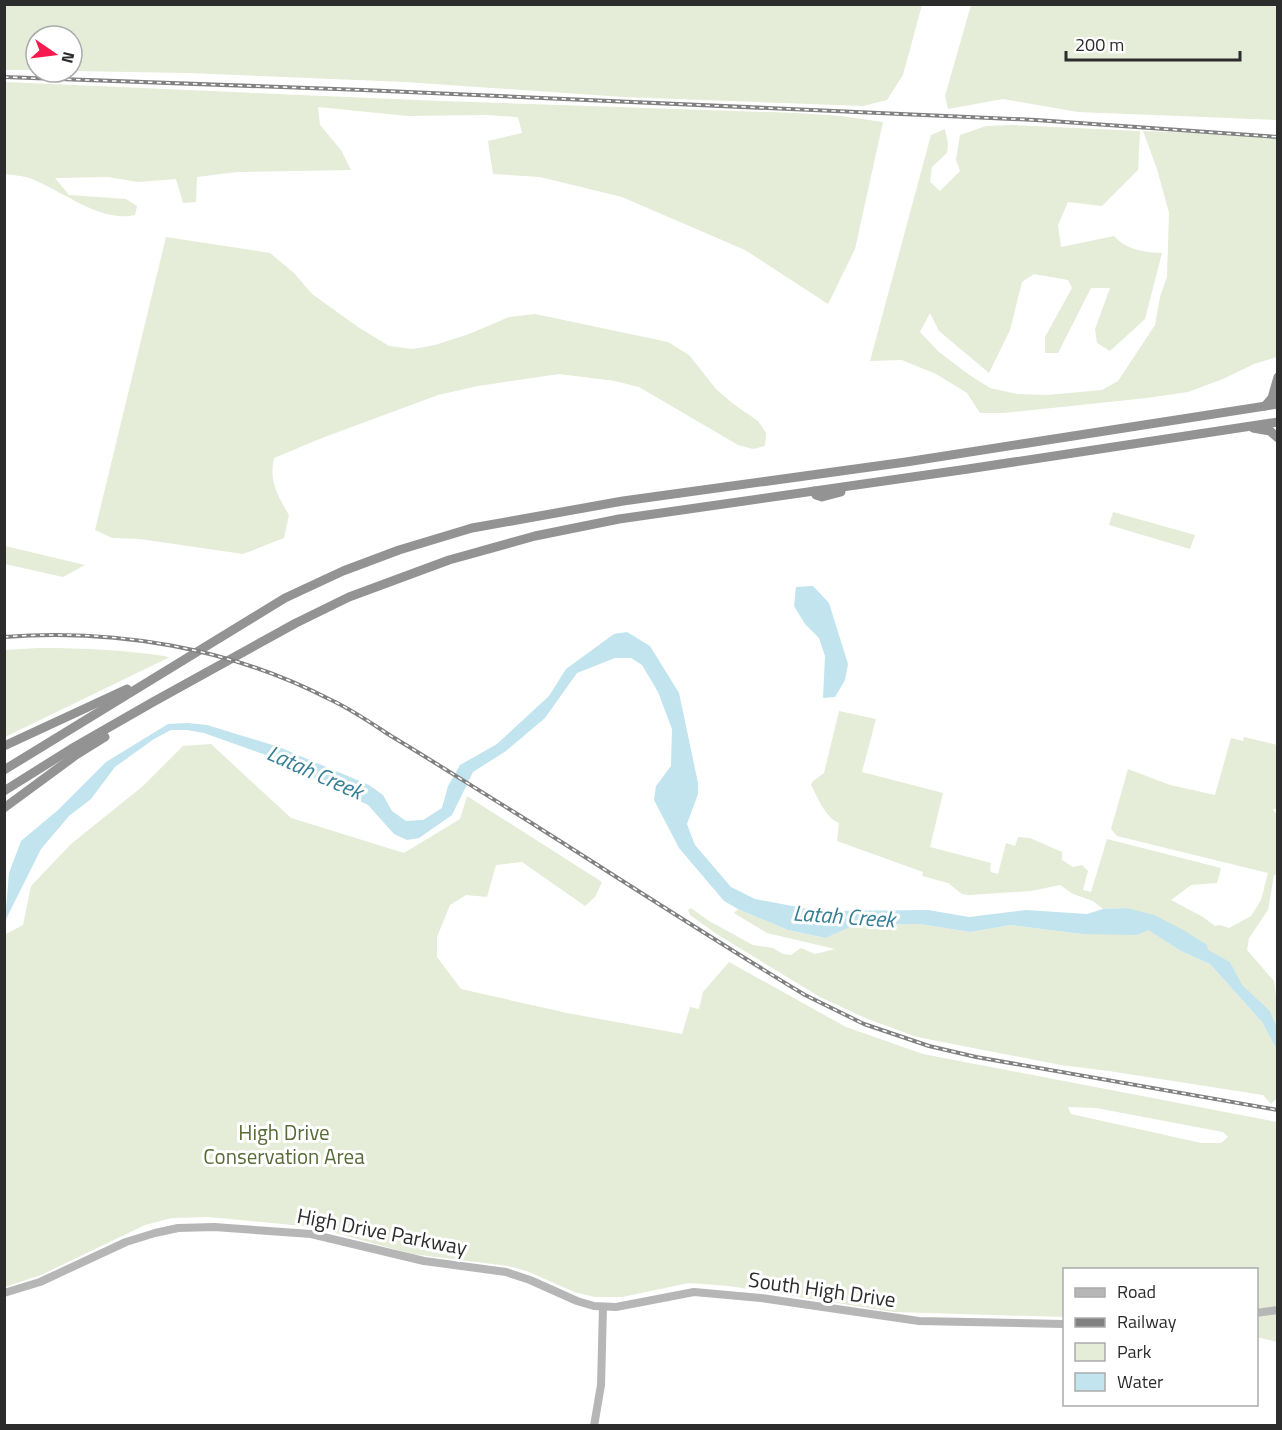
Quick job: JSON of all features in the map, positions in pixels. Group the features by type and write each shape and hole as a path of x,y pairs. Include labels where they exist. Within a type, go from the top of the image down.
{"highway":[{"path":"1265,406 1272,398 1278,377"},
{"path":"4,771 285,598 343,571 399,550 472,528 623,501 906,462 1278,404"},
{"path":"906,462 878,469 819,478 814,485 814,491 816,495 822,497 846,490 897,483 917,477 1278,422"},
{"path":"1233,428 1264,429 1278,438"},
{"path":"4,792 71,749 171,692 296,623 349,597 449,560 535,536 619,519 814,491"},
{"path":"4,746 162,672"},
{"path":"4,808 76,755 140,717 171,692"}],"main road":[{"name":"High Drive Parkway","path":"4,1293 40,1282 126,1242 178,1228 214,1227 311,1234 424,1261 506,1272 577,1301"},
{"name":"South High Drive","path":"577,1301 603,1307 623,1306 694,1292 773,1300 919,1321 1063,1324"},
{"path":"594,1425 600,1396 603,1307"},
{"path":"1258,1313 1278,1310"}],"green space":[{"path":"5,4 922,4 903,75 887,100 863,106 623,97 405,82 84,71 84,24 24,24 24,70 5,70"},
{"path":"971,5 1277,5 1277,120 1078,112 1003,99 948,109 945,96"},
{"path":"5,82 440,101 796,113 883,122 855,249 828,304 745,250 622,197 540,177 493,174 488,141 522,133 518,117 408,116 318,107 320,125 341,150 351,170 237,172 197,177 196,202 183,203 176,179 138,182 108,177 55,178 69,195 126,199 137,206 135,215 122,216 95,210 32,179 5,174"},
{"path":"1012,125 1140,131 1138,170 1102,206 1068,202 1058,225 1061,247 1114,236 1124,244 1136,249 1162,253 1145,319 1110,351 1097,343 1095,329 1110,288 1091,288 1058,353 1045,353 1045,337 1072,288 1068,280 1034,274 1022,282 1010,330 989,373 939,331 930,313 920,332 939,352 990,388 1017,394 1047,395 1102,390 1118,381 1155,325 1160,297 1167,277 1169,213 1157,169 1143,131 1277,136 1277,357 1254,364 1188,392 1003,413 980,413 967,393 936,374 902,360 870,361 931,135 945,129 948,144 947,153 932,167 930,182 940,191 960,171 956,160 960,135 986,126"},
{"path":"166,237 270,253 294,273 312,294 389,346 413,349 435,345 509,317 535,314 668,342 689,355 716,389 758,421 766,433 765,446 753,449 738,445 639,387 615,381 559,374 478,386 438,395 274,458 273,481 289,515 284,538 243,554 140,539 112,538 95,530"},
{"path":"1113,512 1195,535 1190,549 1109,525"},
{"path":"5,546 85,565 63,577 5,564"},
{"path":"39,648 105,650 170,657 5,737 5,650"},
{"path":"839,711 876,719 862,772 943,793 930,847 991,863 991,872 998,874 1006,843 1015,846 1018,837 1030,838 1062,852 1062,860 1073,867 1082,865 1088,871 1083,890 1091,892 1107,839 1221,868 1217,883 1191,885 1171,900 1215,926 1229,928 1251,916 1261,900 1268,873 1117,836 1111,829 1128,769 1170,785 1215,795 1231,738 1243,741 1244,737 1277,745 1277,809 1273,809 1277,815 1277,875 1274,875 1268,910 1249,938 1247,950 1274,981 1277,1027 1270,1011 1241,985 1230,962 1126,908 1103,909 1093,901 1073,894 1060,885 1031,891 962,894 948,883 922,876 923,872 837,841 839,823 826,812 811,785 824,773"},
{"name":"High Drive Conservation Area","path":"211,744 291,818 404,853 460,819 467,796 602,882 595,897 585,906 522,862 496,865 487,897 466,895 450,905 437,937 437,957 461,989 567,1013 682,1034 690,1007 699,1009 703,992 729,962 846,1027 923,1054 1277,1122 1277,1342 1258,1337 1258,1268 1063,1268 1063,1317 894,1312 729,1286 689,1283 622,1297 595,1297 574,1292 527,1271 508,1266 412,1254 313,1227 209,1217 172,1218 145,1225 41,1275 5,1287 4,935 23,925 31,886 71,844 143,786 183,746","holes":["1068,1107 1096,1108 1223,1132 1228,1137 1221,1143 1201,1143 1071,1114"]},
{"path":"691,908 709,921 753,945 773,948 783,954 791,955 801,948 815,954 835,949 767,933 734,913 738,909 788,930 824,938 855,925 920,924 970,932 1011,925 1082,934 1148,930 1181,951 1210,964 1262,1022 1277,1050 1277,1098 1271,1104 1263,1095 1061,1065 917,1037 865,1018 820,997 718,935 690,915 688,910"}],"water":[{"path":"813,586 829,603 848,664 845,680 835,697 823,698 825,656 819,638 805,624 794,606 796,587"},
{"name":"Latah Creek","path":"627,632 650,646 679,693 698,783 698,794 687,824 695,845 731,887 755,899 819,911 928,910 969,917 1026,910 1087,914 1103,909 1126,908 1154,915 1185,931 1207,945 1208,950 1230,962 1242,985 1270,1011 1277,1027 1277,1050 1262,1022 1210,964 1181,951 1148,930 1137,935 1082,934 1011,925 970,932 920,924 855,925 825,938 788,930 724,901 679,848 654,800 656,786 671,766 672,729 658,692 642,665 631,658 615,658 577,673 545,718 506,751 473,772 452,815 419,838 407,840 394,834 368,805 277,759 204,733 171,730 154,739 115,767 91,799 69,816 41,849 5,921 9,873 21,841 58,810 106,762 168,724 207,725 279,747 369,785 383,795 392,811 406,821 423,820 442,808 448,786 460,765 497,744 549,696 566,669 614,634"}],"railway":[{"path":"4,77 363,90 1036,120 1278,137"},
{"path":"4,637 46,635 130,639 212,655 291,681 353,712 768,973 805,995 864,1024 929,1046 976,1057 1278,1110"}]}
